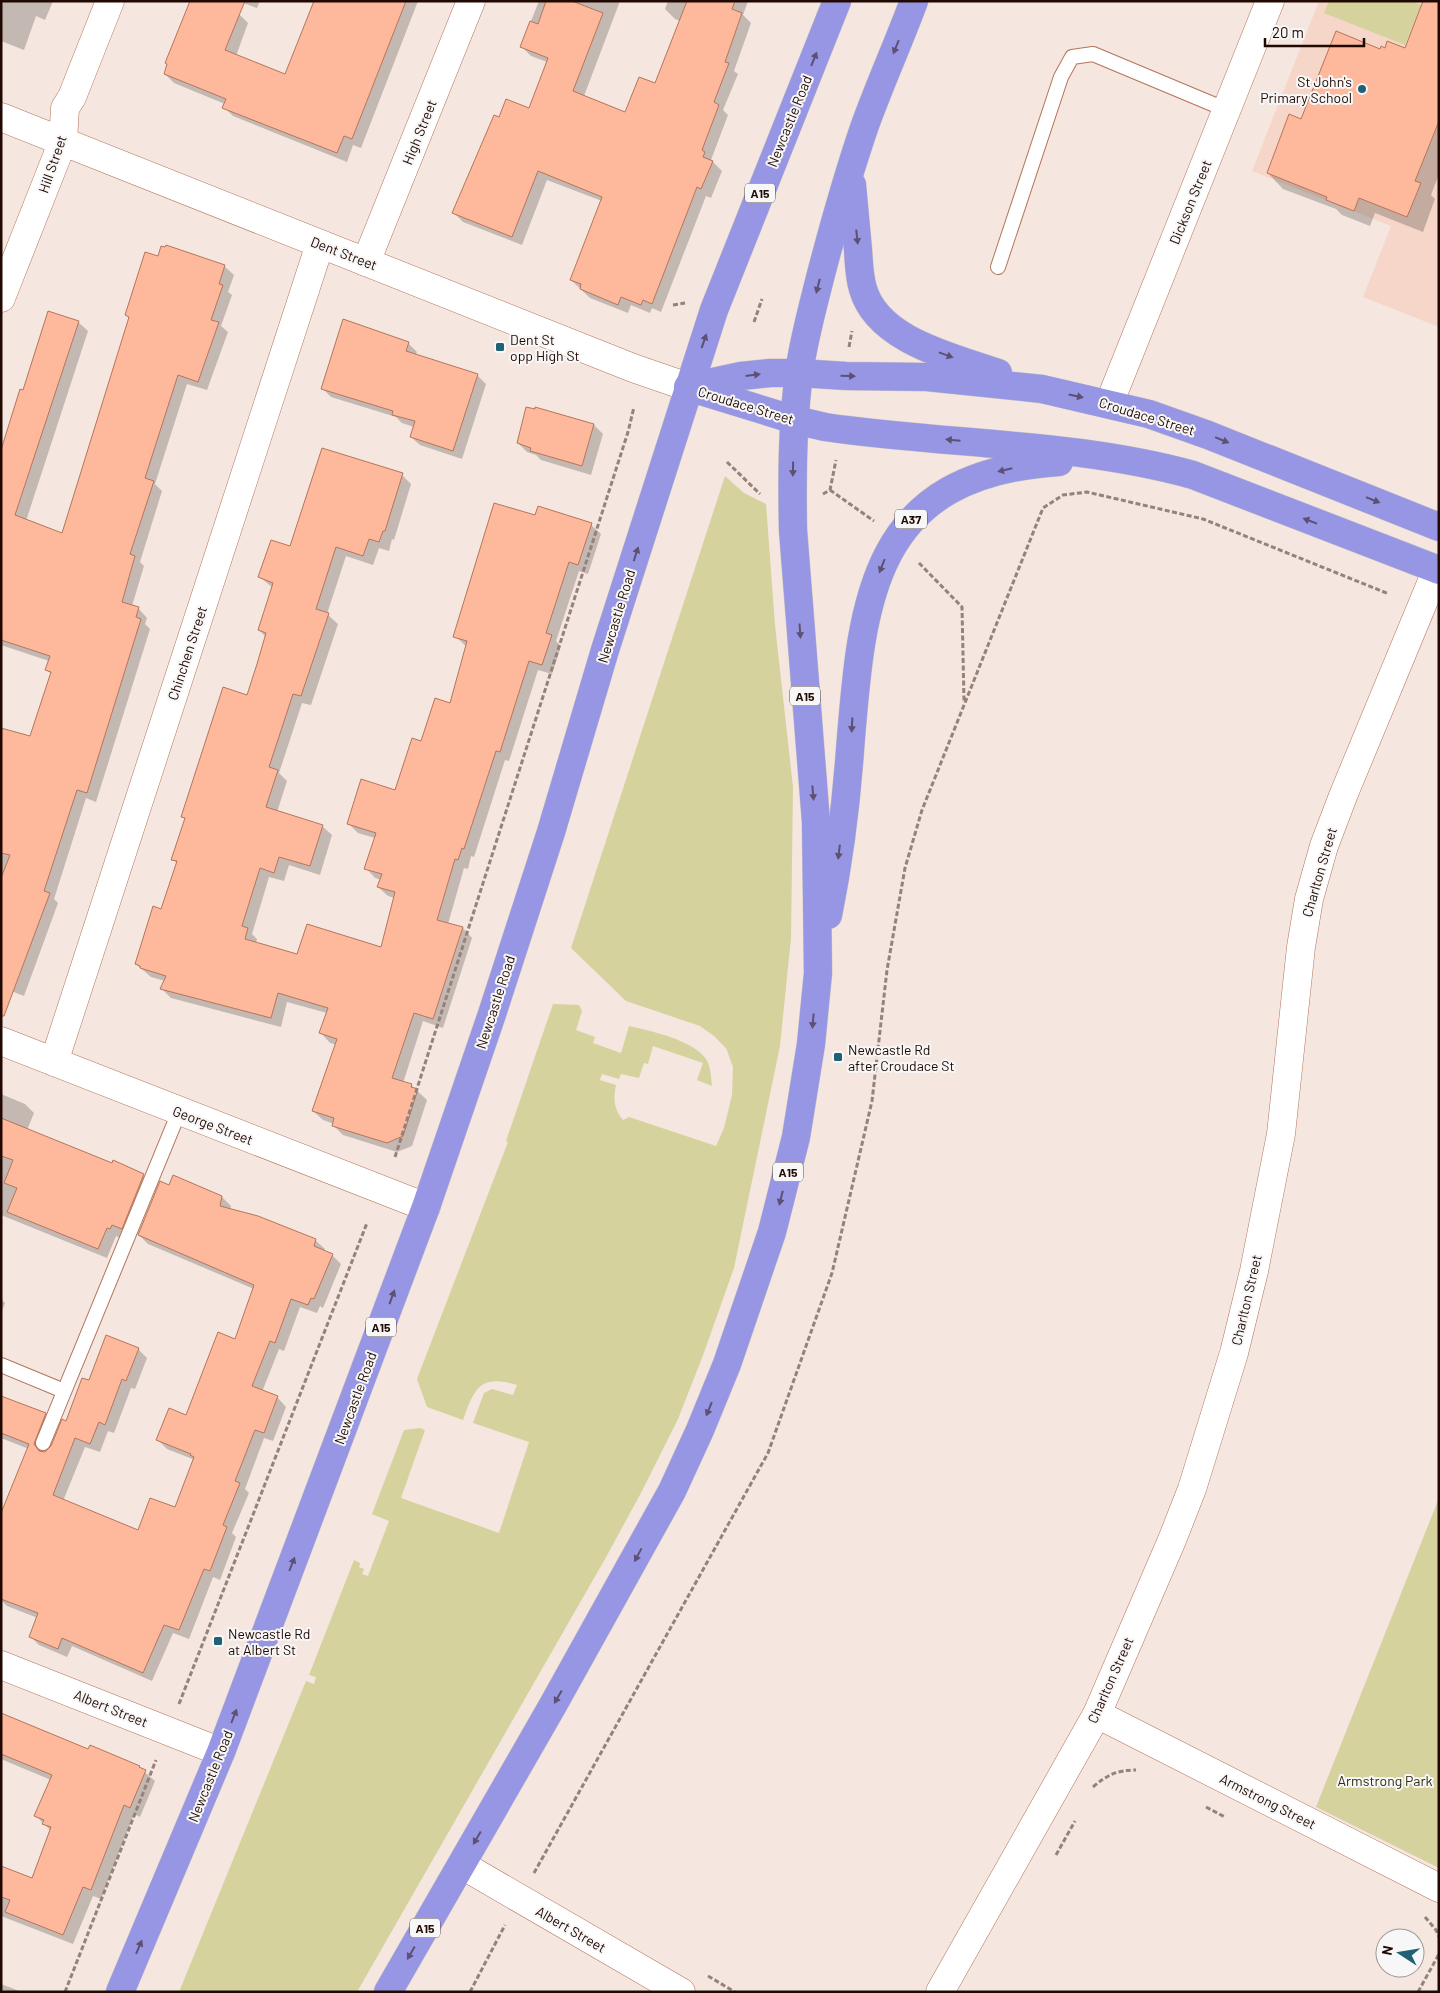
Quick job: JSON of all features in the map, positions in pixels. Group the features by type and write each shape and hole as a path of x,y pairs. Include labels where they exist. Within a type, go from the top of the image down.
{"highway":[{"name":"Newcastle Road","path":"120,1992 221,1752 426,1207 492,1014 551,832 605,650 714,310 837,1"},
{"name":"A15","path":"388,1992 630,1571 668,1499 700,1430 727,1364 772,1232 796,1137 811,1044 818,973 816,822 800,631 794,530 795,420 799,372 812,308 850,171 914,1"},
{"path":"850,171 861,279 865,295 874,310 893,328 917,344 1042,389"},
{"name":"Croudace Street","path":"688,387 770,372 799,372 846,376 927,377 1042,389 1148,414 1208,435 1439,526"},
{"name":"Croudace Street","path":"688,387 795,420 840,429 1048,449 1140,462 1193,475 1438,570"},
{"name":"A37","path":"818,973 836,874 850,751 855,685 862,636 871,597 889,549 910,520 932,501 960,485 985,475 1051,462 1105,460 1140,462"}],"street":[{"name":"Hill Street","path":"1,298 63,141 66,108 110,1"},
{"name":"High Street","path":"366,262 471,1"},
{"name":"Dickson Street","path":"1109,404 1270,1"},
{"name":"Dent Street","path":"1,117 633,368 688,387"},
{"name":"Chinchen Street","path":"54,1062 320,244"},
{"name":"Charlton Street","path":"940,1992 1097,1714 1192,1489 1234,1353 1254,1271 1281,1134 1301,947 1309,899 1324,846 1438,570"},
{"name":"George Street","path":"1,1041 426,1207"},
{"name":"Albert Street","path":"1,1665 221,1752"},
{"name":"Armstrong Street","path":"1097,1714 1439,1888"},
{"name":"Albert Street","path":"462,1865 681,1992"}],"lane":[{"path":"998,267 1061,77 1072,57 1093,54 1227,110"},
{"path":"43,1442 179,1112"},
{"path":"1,1365 64,1391"}],"path":[{"path":"754,322 762,299"},
{"path":"849,349 852,327"},
{"path":"395,1157 628,432 634,408"},
{"path":"830,490 836,460"},
{"path":"727,462 760,494"},
{"path":"822,494 830,490"},
{"path":"830,490 875,522"},
{"path":"532,1876 768,1453 832,1273 872,1101 886,970 905,868 922,810 1043,508 1063,496 1087,492 1202,519 1389,594"},
{"path":"916,560 962,606 964,704"},
{"path":"177,1708 368,1223"},
{"path":"65,1992 157,1757"},
{"path":"1089,1796 1093,1788 1107,1775 1122,1770 1137,1770"},
{"path":"1204,1806 1229,1818"},
{"path":"1052,1861 1076,1819"},
{"path":"1419,1914 1426,1918 1439,1937"},
{"path":"470,1992 507,1922"},
{"path":"1418,1992 1439,1954"}],"shaded area":[{"name":"St John's Primary School","path":"1319,1 1425,1 1439,7 1439,327 1363,297 1391,226 1252,171"}],"green space":[{"path":"1329,1 1411,1 1421,5 1405,45 1324,13"},
{"path":"725,476 744,493 766,504 775,625 793,787 791,938 780,1046 734,1268 702,1358 678,1419 605,1559 357,1992 179,1992 306,1681 314,1684 316,1677 309,1675 354,1560 360,1563 359,1567 364,1569 362,1574 368,1576 389,1521 372,1514 404,1430 420,1428 425,1430 401,1498 499,1533 529,1442 473,1423 484,1393 492,1389 513,1395 517,1385 495,1381 481,1386 471,1399 463,1420 427,1407 417,1379 508,1142 506,1141 553,1004 579,1005 582,1011 576,1030 595,1037 593,1043 621,1053 629,1026 671,1037 682,1042 700,1052 708,1062 712,1086 697,1080 703,1063 653,1046 648,1064 644,1063 639,1078 621,1074 619,1079 602,1074 600,1080 616,1085 615,1104 623,1120 629,1117 716,1146 724,1128 732,1095 733,1067 726,1048 700,1026 626,1001 571,948"},
{"name":"Armstrong Park","path":"1439,1498 1439,1868 1316,1807"}],"building":[{"path":"190,1 245,1 225,50 285,74 314,1 406,1 352,139 344,136 337,153 222,108 226,99 164,74 167,64 165,63"},
{"path":"546,1 572,1 603,13 573,91 625,112 639,77 655,83 687,1 735,1 732,9 742,13 725,62 729,63 714,102 719,105 702,150 705,152 703,157 713,161 701,189 697,187 652,304 643,300 641,305 621,297 618,305 580,289 581,284 570,280 602,197 538,171 512,237 452,213 494,115 499,117 506,99 529,108 548,58 520,47 530,21 538,24"},
{"path":"1423,1 1439,1 1439,121 1415,181 1421,183 1407,217 1359,198 1354,211 1326,200 1327,197 1267,173 1289,114 1301,119 1336,31 1380,49 1381,46 1385,48 1387,41 1405,48"},
{"path":"166,245 225,265 219,284 223,285 211,320 219,322 198,382 178,375 145,478 154,481 130,554 135,556 122,602 139,607 136,617 141,619 87,793 77,790 44,891 50,893 4,1016 1,1016 1,878 10,855 1,853 1,728 30,736 51,672 45,670 50,656 1,640 1,450 20,389 23,390 48,311 79,321 15,515 62,533 129,317 125,315 145,252 158,256 161,246 165,247"},
{"path":"343,319 409,342 406,351 478,374 453,451 410,437 415,421 392,415 393,411 321,389"},
{"path":"526,407 535,409 535,407 594,424 582,466 530,451 531,448 517,443"},
{"path":"322,448 403,473 385,531 383,531 379,542 369,539 363,556 336,547 316,609 329,613 301,696 293,694 269,767 278,770 266,807 323,825 310,866 279,857 274,873 260,868 242,926 248,928 245,939 297,954 307,924 381,947 395,892 377,887 382,874 364,869 376,833 347,824 361,779 395,790 412,738 421,741 435,698 450,703 467,641 453,637 494,503 535,515 538,506 592,523 578,565 569,562 546,633 552,635 542,665 529,661 500,752 496,751 464,849 462,848 458,860 455,859 437,920 463,927 433,1019 414,1013 392,1078 412,1084 411,1087 418,1089 403,1136 387,1143 332,1126 334,1118 312,1111 337,1039 319,1033 328,1008 278,993 271,1018 160,989 166,976 140,968 140,966 135,964 153,906 161,909 177,861 171,860 185,818 181,817 223,687 247,695 257,664 266,633 258,630 273,583 258,577 271,540 290,546"},
{"path":"1,1118 112,1163 113,1160 144,1174 122,1229 112,1225 110,1229 107,1228 98,1249 7,1212 17,1188 4,1183 13,1160 1,1156"},
{"path":"173,1175 222,1196 220,1206 258,1216 316,1239 314,1246 333,1254 314,1299 311,1298 308,1305 291,1299 275,1343 270,1341 252,1386 278,1396 264,1433 255,1430 235,1481 240,1483 223,1525 227,1527 210,1571 204,1569 179,1630 164,1625 143,1673 62,1638 58,1649 29,1637 38,1613 1,1599 1,1513 29,1444 1,1433 1,1396 46,1413 34,1444 39,1451 45,1452 51,1446 62,1419 66,1421 82,1378 89,1380 106,1335 139,1348 126,1381 122,1379 105,1425 99,1422 90,1444 75,1438 53,1495 138,1530 150,1498 175,1507 194,1457 191,1454 156,1440 169,1408 186,1415 218,1332 235,1339 254,1285 138,1235 160,1181 169,1185"},
{"path":"1,1713 88,1749 90,1745 146,1770 130,1808 124,1805 91,1890 83,1887 63,1935 5,1912 10,1900 1,1897 1,1866 32,1878 51,1827 42,1824 44,1820 34,1816 52,1775 1,1754"}],"place":[{"name":"St John's Primary School","path":"1362,89"},
{"name":"Dent St opp High St","path":"500,347"},
{"name":"Newcastle Rd after Croudace St","path":"838,1057"},
{"name":"Newcastle Rd at Albert St","path":"218,1641"}]}
